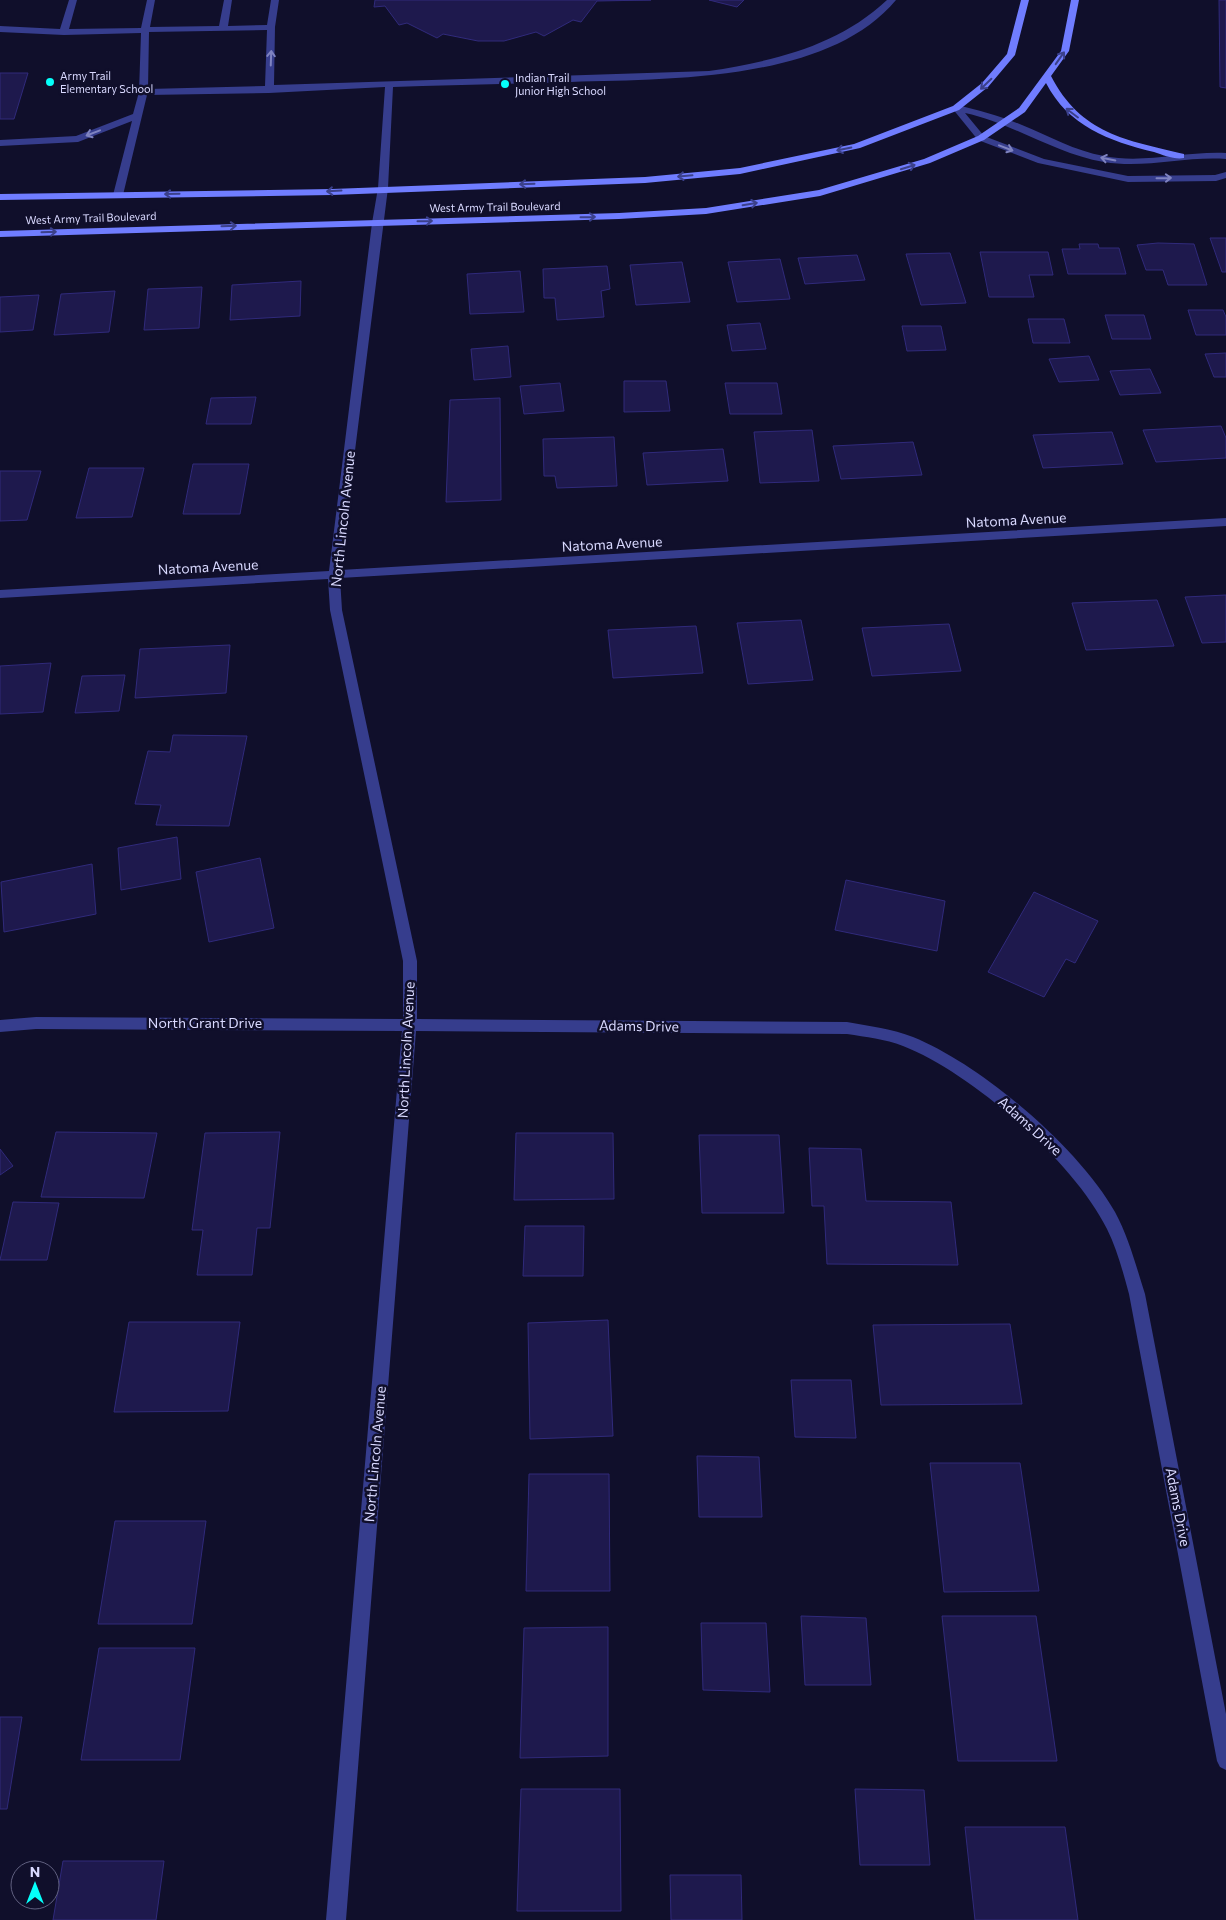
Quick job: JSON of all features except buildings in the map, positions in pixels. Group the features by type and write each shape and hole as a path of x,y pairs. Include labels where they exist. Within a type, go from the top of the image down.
{"main road":[{"name":"West Army Trail Boulevard","path":"0,197 332,192 383,188 645,180 740,171 857,146 956,108 985,85 1011,55 1025,0"},
{"name":"West Army Trail Boulevard","path":"0,234 619,216 706,210 820,193 927,161 981,138 1022,110 1065,51 1075,0"},
{"path":"1047,76 1064,107 1096,130 1112,139 1181,156"}],"street":[{"path":"64,32 73,0"},
{"path":"118,195 143,92 145,30 151,0"},
{"path":"223,28 228,0"},
{"path":"269,90 275,0"},
{"path":"143,92 269,90 723,73 772,63 811,50 849,32 885,8 892,0"},
{"path":"0,29 9,31 64,32 272,27"},
{"name":"North Lincoln Avenue","path":"336,1920 410,1024 410,961 336,610 334,576 377,222 383,188 389,86"},
{"path":"956,108 1006,121 1055,143 1090,156 1109,160 1151,160 1181,156 1226,156"},
{"path":"956,108 981,138 1041,161 1128,179 1216,178 1226,175"},
{"path":"0,143 50,142 78,139 138,115"},
{"name":"Natoma Avenue","path":"0,594 334,576 1226,522"},
{"name":"North Grant Drive","path":"0,1026 36,1023 410,1024"},
{"name":"Adams Drive","path":"410,1024 847,1028 899,1038 946,1060 1014,1109 1048,1140 1086,1183 1109,1216 1123,1249 1137,1294 1226,1761"}],"place":[{"name":"Army Trail Elementary School","path":"50,82"},
{"name":"Indian Trail Junior High School","path":"505,84"}]}
